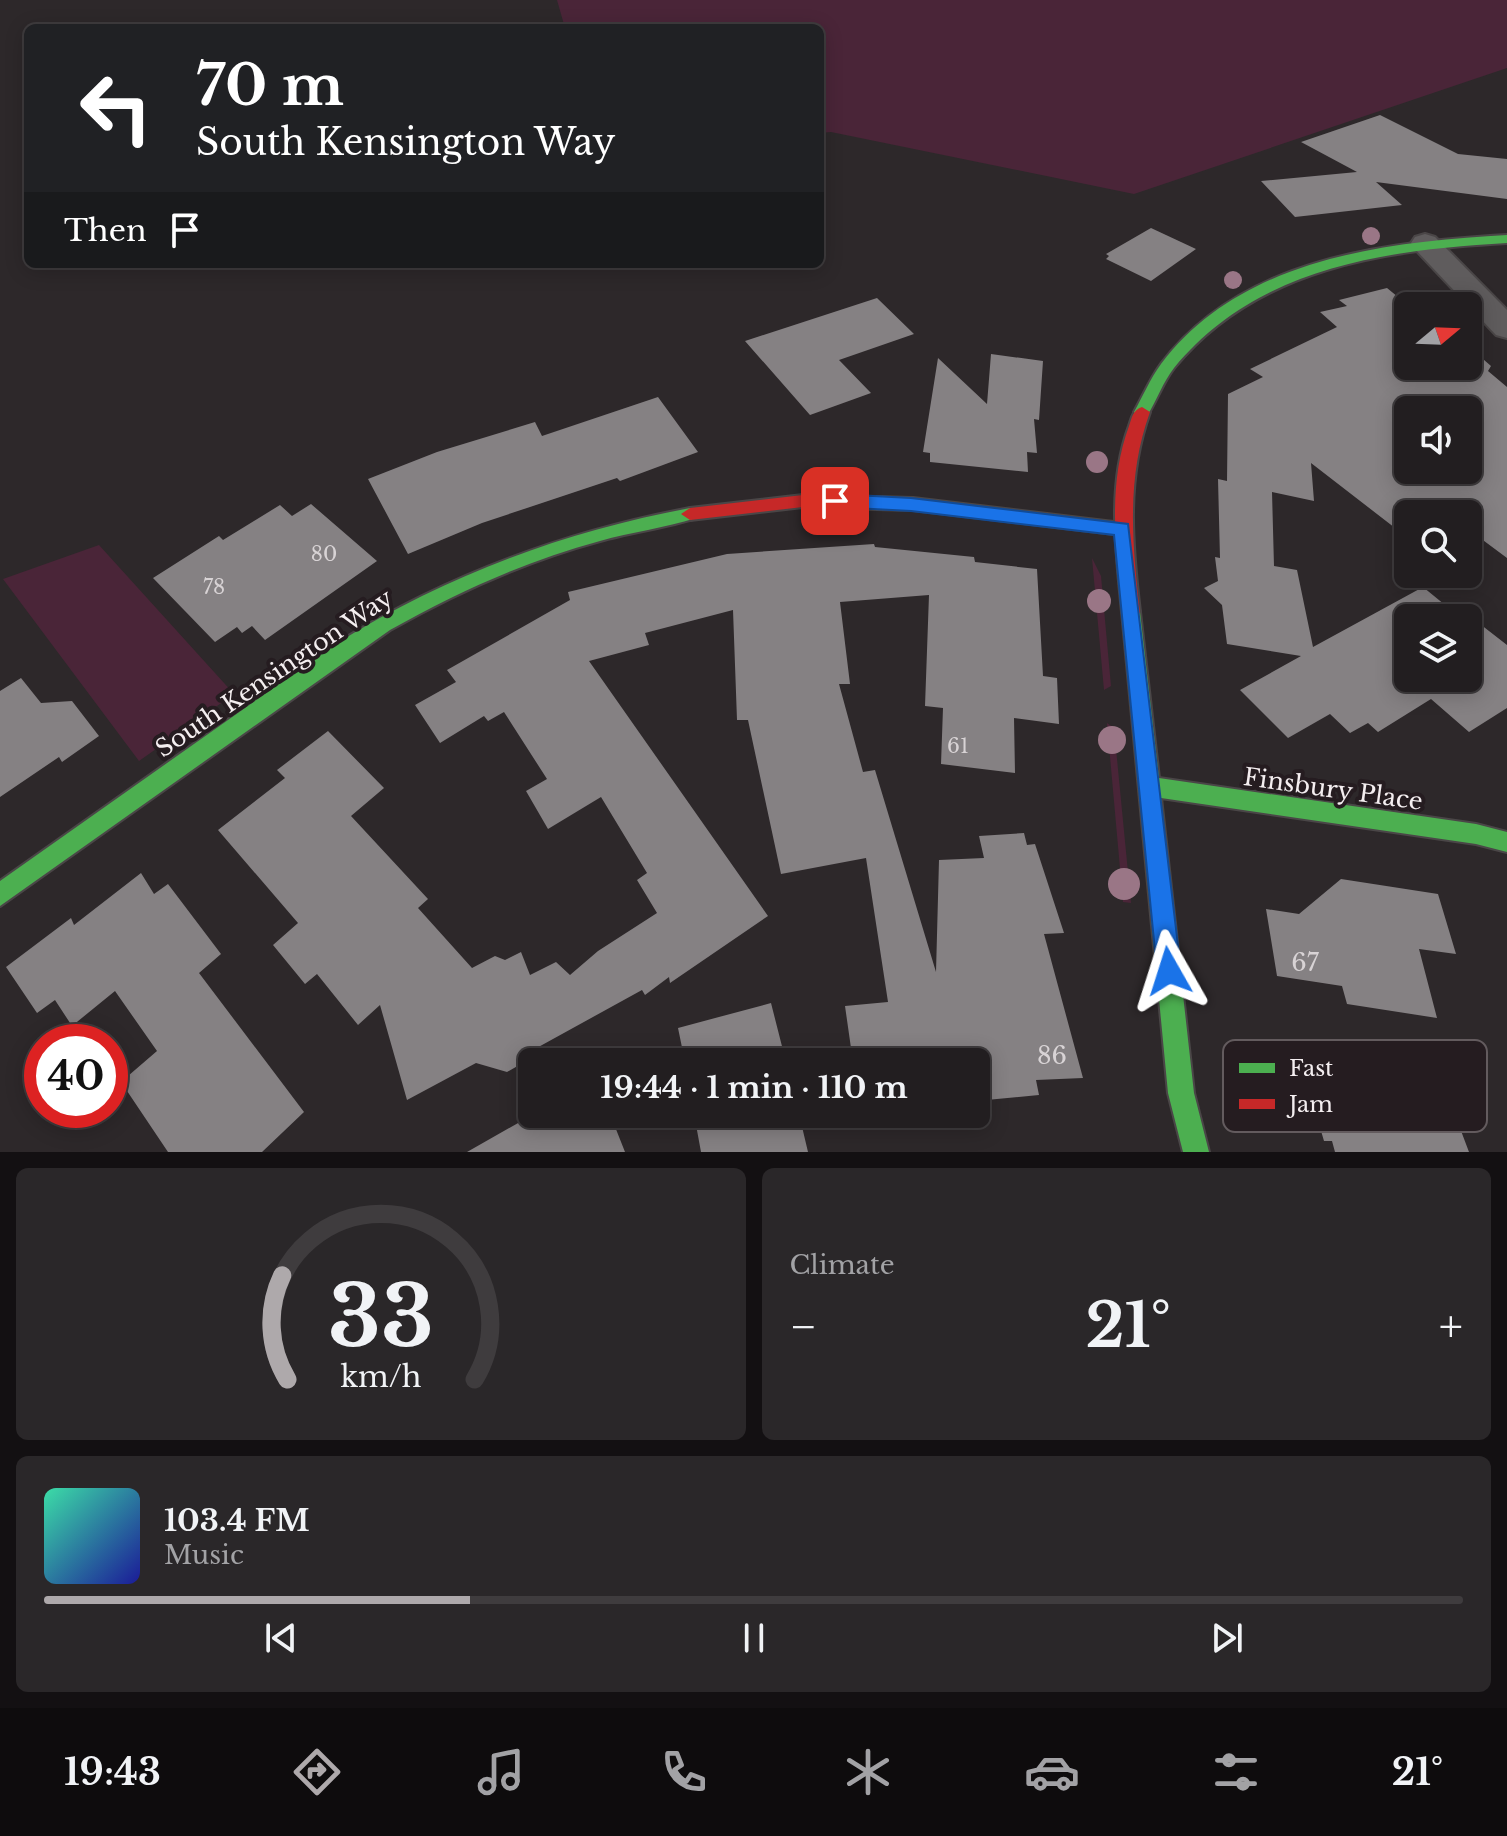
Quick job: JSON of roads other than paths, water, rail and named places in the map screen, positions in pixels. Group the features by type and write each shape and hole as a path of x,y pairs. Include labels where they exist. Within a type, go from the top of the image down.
{"street":[{"path":"1196,1152 1181,1093 1122,529 1127,461 1140,417 1157,381 1201,331 1237,301 1287,275 1333,259 1425,243 1507,239"},
{"path":"1425,243 1507,328"},
{"name":"South Kensington Way","path":"0,895 391,619 470,580 539,552 609,530 686,513 759,504 835,501 911,505 1122,529"},
{"name":"Finsbury Place","path":"1151,787 1476,834 1507,842"}]}
